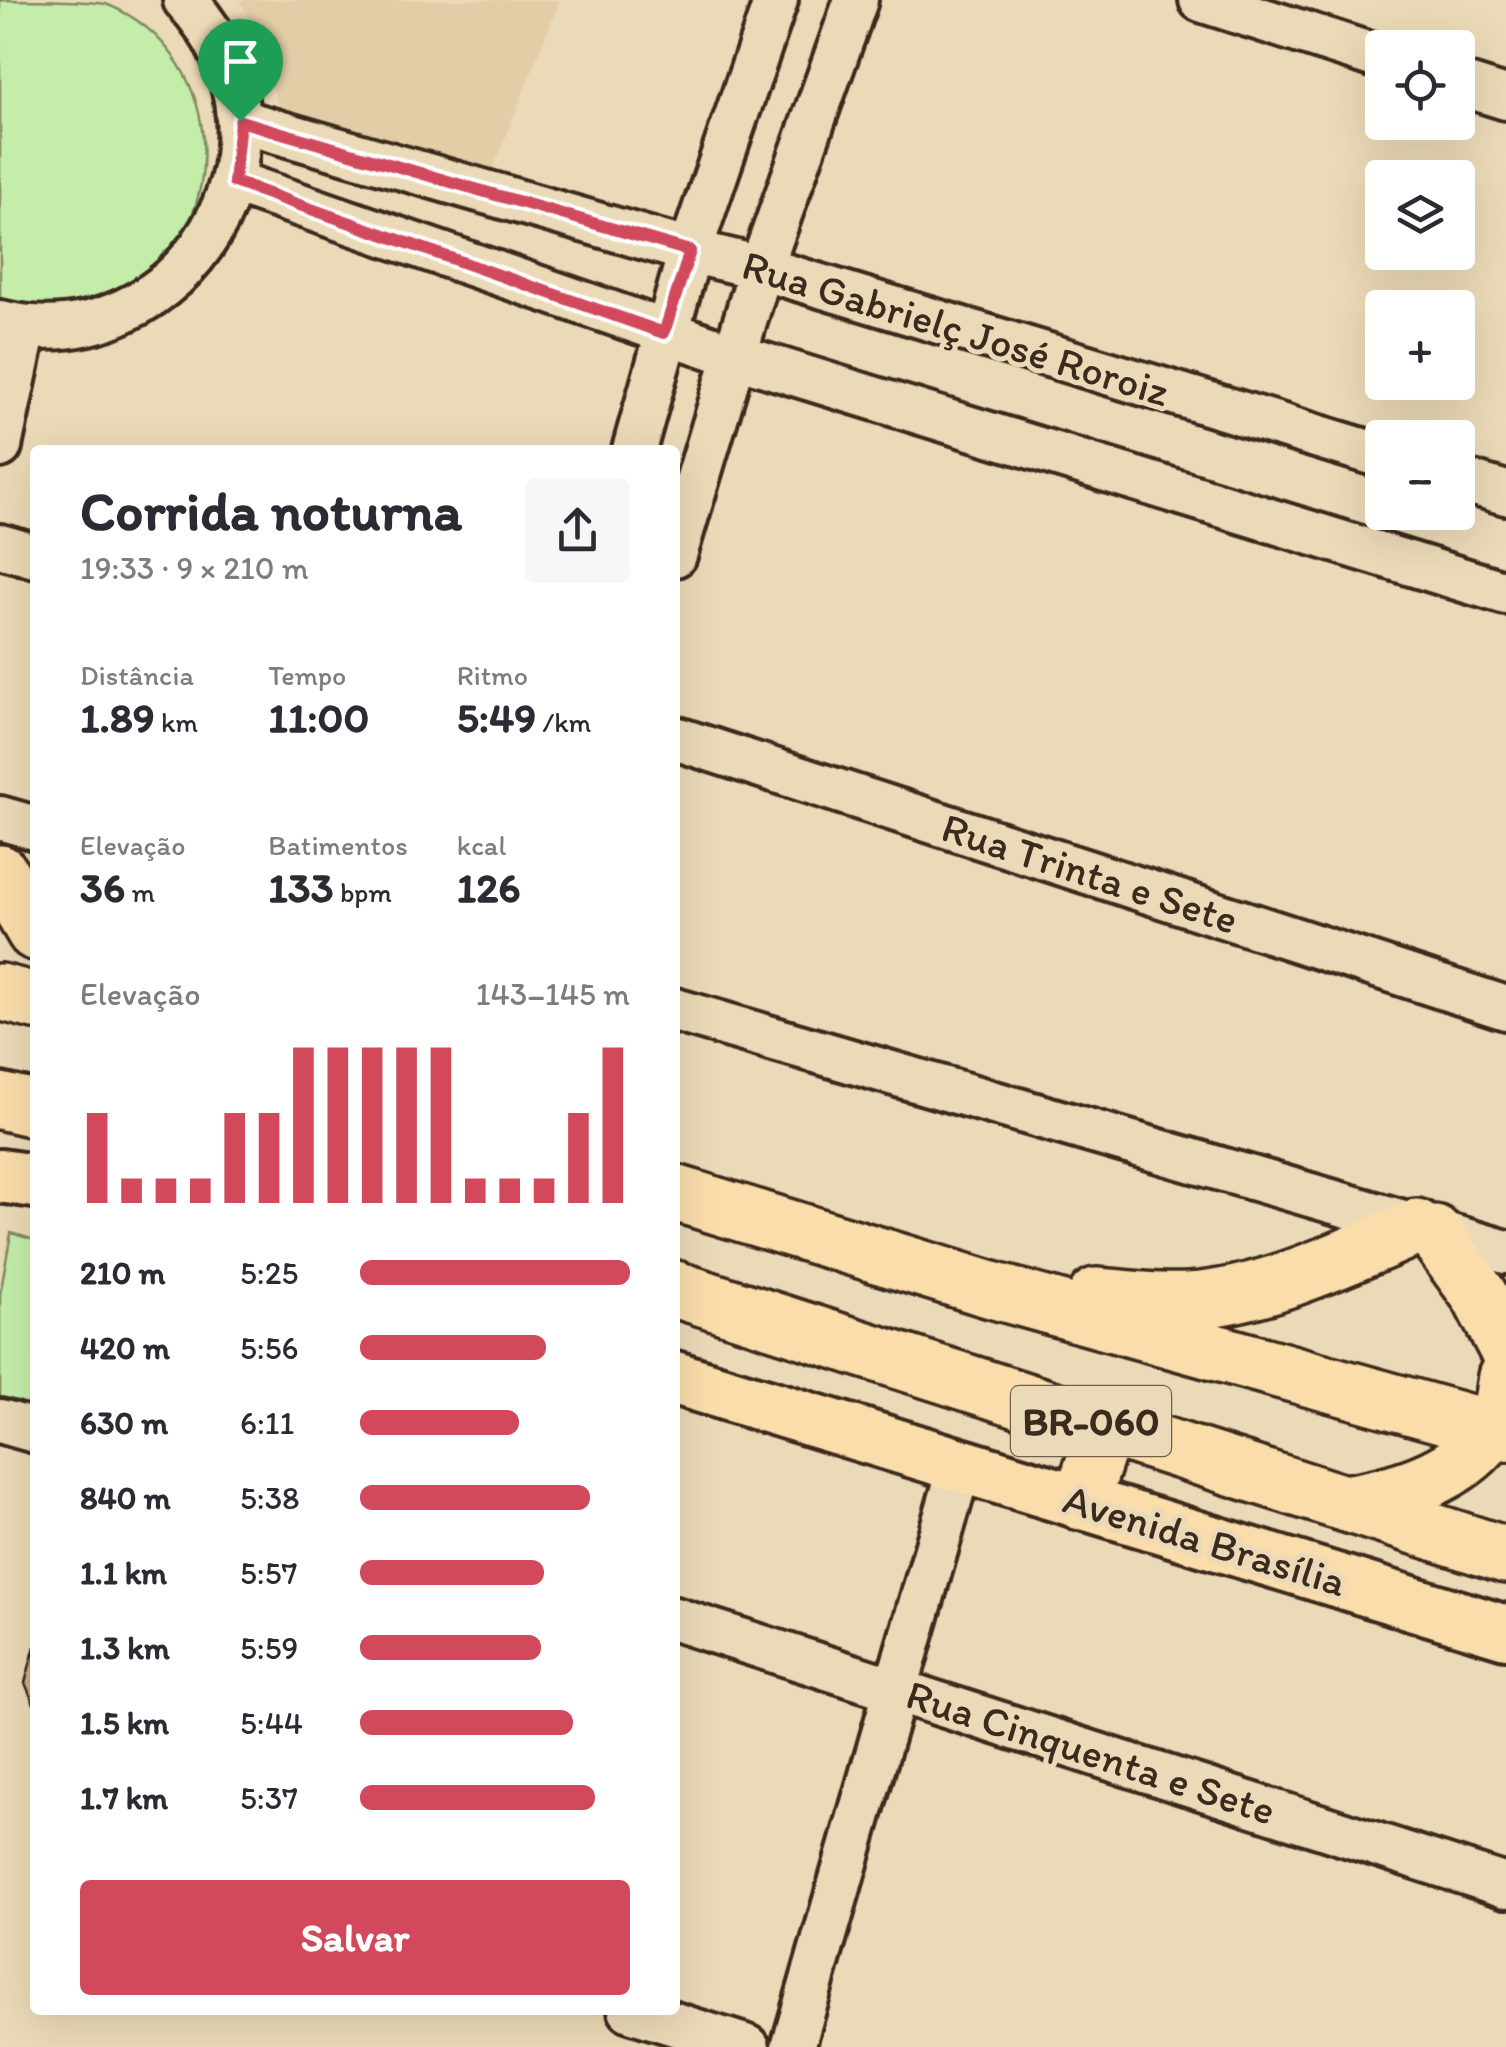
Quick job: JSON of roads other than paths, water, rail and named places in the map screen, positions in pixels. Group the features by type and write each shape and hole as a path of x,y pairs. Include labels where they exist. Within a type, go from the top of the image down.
{"highway":[{"path":"0,873 30,924"},
{"path":"0,992 30,1000"},
{"path":"0,1101 30,1109"},
{"name":"BR-060","path":"680,1195 995,1291 1499,1431"},
{"path":"995,1291 1190,1301 1265,1286 1425,1230 1480,1295 1506,1347"},
{"name":"BR-060","path":"680,1290 1506,1554"},
{"path":"1345,1503 1390,1494 1434,1477 1499,1431 1506,1376"},
{"path":"1081,1502 1106,1426"}],"main road":[{"path":"0,1176 30,1180"},
{"name":"Avenida Brasília","path":"680,1380 1506,1632"}],"street":[{"path":"0,446 12,325 94,322 156,293 205,245 234,182 240,121 230,69 206,22 186,0"},
{"path":"635,445 664,333 776,0"},
{"path":"680,538 733,356 856,0"},
{"path":"1201,0 1365,53"},
{"path":"1475,88 1506,98"},
{"name":"Rua Gabrielç José Roroiz","path":"240,121 690,251 762,268 1365,451"},
{"path":"234,182 733,356 1506,593"},
{"path":"1475,483 1506,493"},
{"path":"0,546 30,555"},
{"name":"Rua Trinta e Sete","path":"680,740 1506,1008"},
{"path":"0,818 30,827"},
{"path":"680,1011 1425,1230 1504,1246"},
{"path":"0,1422 30,1430"},
{"path":"793,2047 960,1466"},
{"name":"Rua Cinquenta e Sete","path":"680,1621 1506,1886"},
{"path":"646,2015 748,2047"}]}
